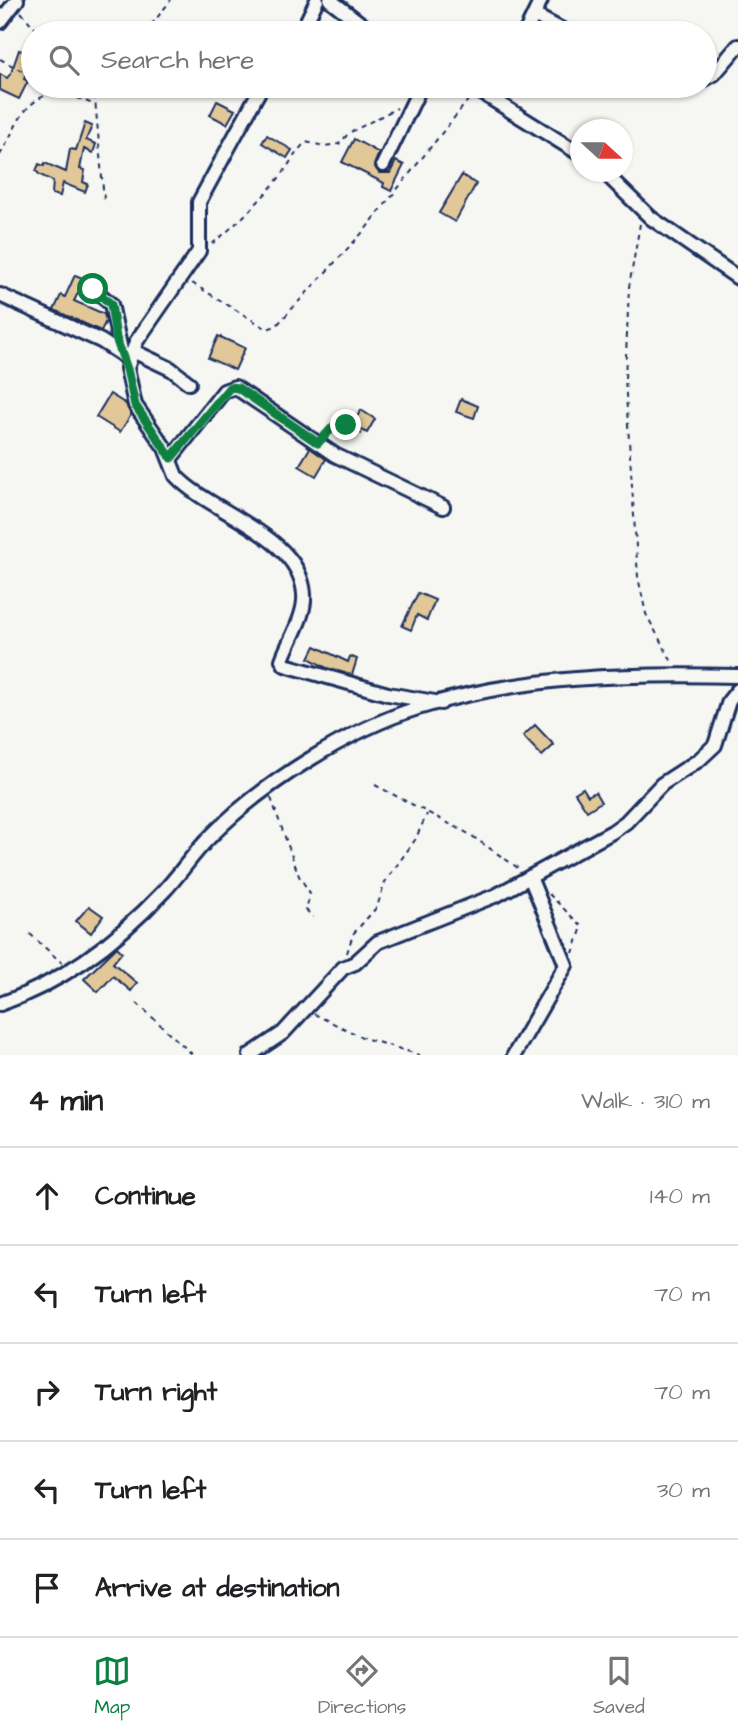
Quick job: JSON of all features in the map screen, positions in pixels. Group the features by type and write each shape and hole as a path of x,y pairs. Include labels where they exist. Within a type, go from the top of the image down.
{"street":[{"path":"307,21 317,0"},
{"path":"330,0 357,21"},
{"path":"531,21 541,0"},
{"path":"0,22 16,1"},
{"path":"534,15 545,21"},
{"path":"717,70 738,46"},
{"path":"127,353 200,251 199,202 255,98"},
{"path":"383,165 415,98"},
{"path":"488,98 570,148"},
{"path":"615,182 664,228 738,278"},
{"path":"93,289 111,304 127,353 127,369 135,405 171,458 176,477 282,549 297,570 305,595 282,660 285,665 388,694 441,703"},
{"path":"1,297 127,353 171,369 189,383"},
{"path":"171,458 230,387 238,388 351,464 443,507"},
{"path":"0,1004 71,971 125,929 164,891 212,835 268,787 387,719 441,703 538,683 738,676"},
{"path":"250,1055 283,1033 343,968 355,963 378,942 531,879 626,822 662,784 699,760 717,741 729,702 738,690"},
{"path":"514,1055 566,965 531,879"}],"path":[{"path":"154,21 171,0"},
{"path":"16,1 30,21"},
{"path":"0,60 21,71"},
{"path":"0,155 36,98"},
{"path":"76,98 96,106"},
{"path":"98,98 96,106 104,200"},
{"path":"182,277 267,329 276,326 364,231 471,98"},
{"path":"200,251 237,223 306,142 324,146 339,144 349,133 402,104"},
{"path":"643,209 629,287 625,379 638,577 646,614 679,676"},
{"path":"318,443 340,424 362,434"},
{"path":"375,785 469,834 553,897 582,927 579,942 566,965"},
{"path":"268,787 279,828 299,876 310,894 306,909 313,917"},
{"path":"343,968 352,934 377,907 386,881 415,840 428,813"},
{"path":"30,934 71,971"},
{"path":"137,1003 193,1055"},
{"path":"306,1009 364,1038 420,1055"}],"building":[{"path":"21,51 19,99 0,90 0,74 7,78"},
{"path":"217,101 235,110 227,124 210,115"},
{"path":"85,123 92,126 86,140 96,144 93,153 84,149 80,169 85,170 83,182 88,184 85,192 63,183 60,196 52,194 53,181 36,171 39,164 44,166 45,163 66,172 70,149 76,150"},
{"path":"267,135 292,150 287,158 262,143"},
{"path":"354,139 379,153 374,165 379,173 390,173 396,161 404,165 391,191 383,187 384,183 342,162"},
{"path":"462,175 476,184 455,222 439,213"},
{"path":"75,275 85,279 74,301 104,314 106,321 101,331 54,310 61,295 65,297"},
{"path":"218,336 245,348 235,370 208,358"},
{"path":"110,394 126,404 131,415 120,432 96,417"},
{"path":"461,399 478,406 474,418 456,412"},
{"path":"361,410 375,419 367,433 352,425"},
{"path":"310,448 326,459 316,476 299,466"},
{"path":"418,593 435,600 427,620 417,615 411,630 402,626"},
{"path":"315,646 348,662 350,656 357,659 352,675 327,668 309,658"},
{"path":"535,725 554,745 542,756 523,736"},
{"path":"583,788 588,796 595,792 601,802 587,811 575,793"},
{"path":"89,906 103,916 91,933 76,921"},
{"path":"117,947 122,952 113,963 137,983 131,991 113,976 98,992 84,979"}],"route":[{"path":"93,289 111,304 116,338 127,369 135,405 171,458 230,387 238,388 318,443 333,427 346,425"}]}
